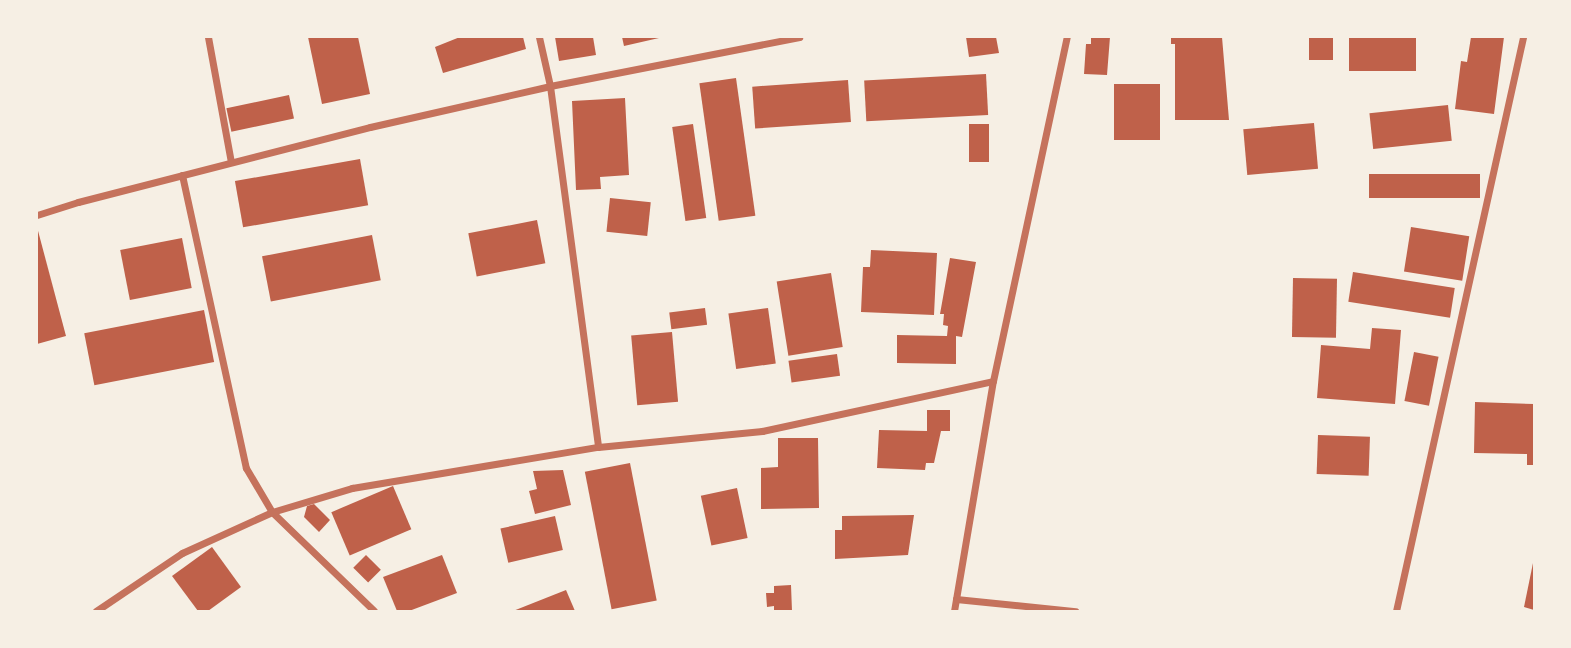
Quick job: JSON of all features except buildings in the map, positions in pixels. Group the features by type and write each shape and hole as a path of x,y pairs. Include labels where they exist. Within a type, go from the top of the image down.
{"street":[{"path":"208,37 231,162"},
{"path":"539,37 550,86 598,447"},
{"path":"37,215 231,162 550,86 799,37"},
{"path":"954,611 993,381 1067,37"},
{"path":"1396,611 1523,37"},
{"path":"182,175 246,468 272,512 374,611"},
{"path":"96,611 182,553 272,512 352,488 598,447 762,430 993,381"},
{"path":"956,600 1075,611"}]}
